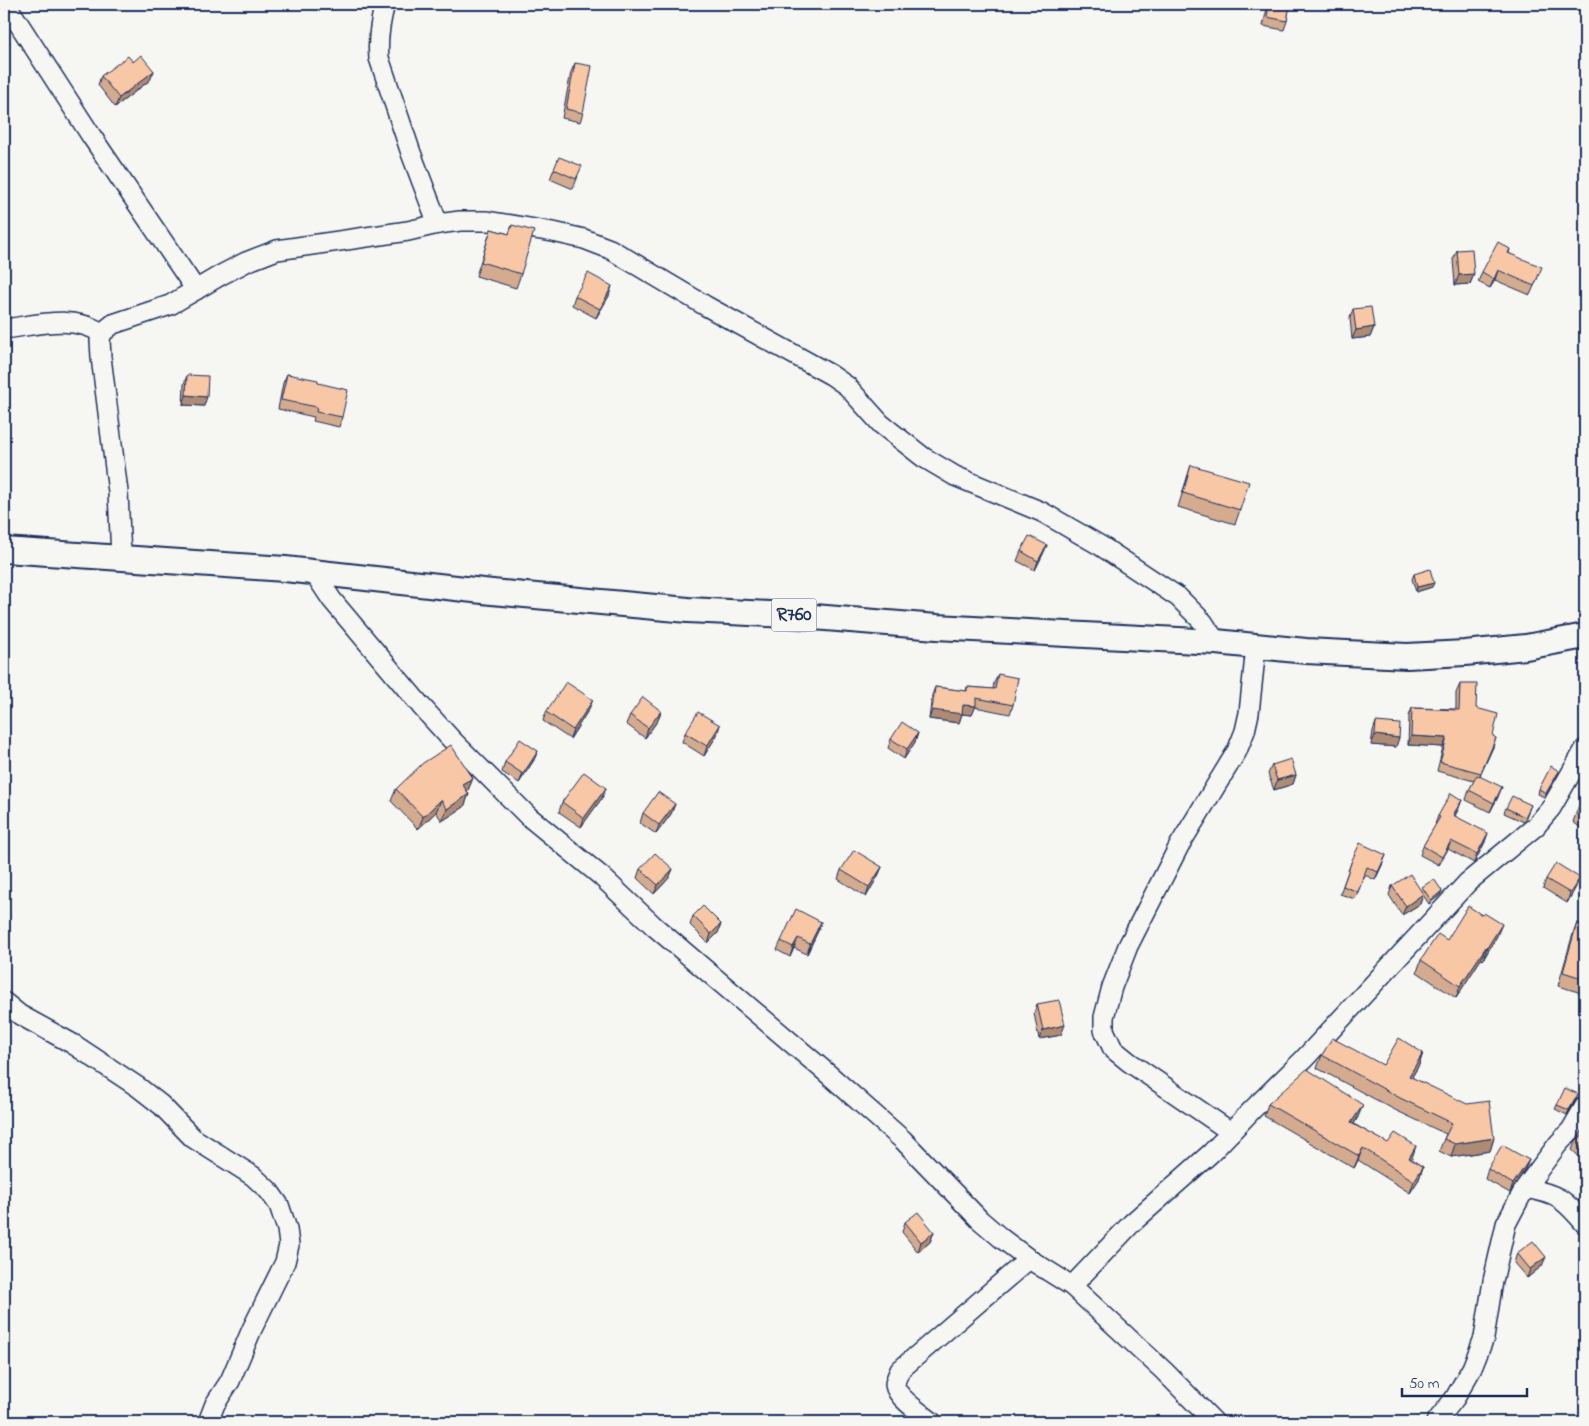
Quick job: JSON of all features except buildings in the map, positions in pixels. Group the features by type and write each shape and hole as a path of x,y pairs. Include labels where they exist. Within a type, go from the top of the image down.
{"main road":[{"name":"R760","path":"4,550 285,569 492,592 688,610 789,615 937,627 1216,642 1306,652 1407,656 1465,653 1518,648 1585,636"}],"street":[{"path":"6,4 92,137 196,290"},
{"path":"384,4 378,31 379,58 411,153 438,224"},
{"path":"121,557 118,492 101,357 100,340 106,328 121,319 155,311 170,305 246,262 278,250 408,231 438,224 460,221 487,221 584,239 610,249 706,306 832,375 847,386 881,424 923,457 955,476 1042,512 1162,586 1191,608 1216,642"},
{"path":"4,329 56,322 71,322 84,324 102,333"},
{"path":"314,573 332,600 421,706 504,793 544,830 601,876 655,927 903,1140 980,1220 1028,1259 1072,1286 1164,1371 1202,1419"},
{"path":"1230,1132 1113,1049 1104,1030 1104,1017 1112,987 1128,946 1179,846 1238,751 1249,713 1256,647"},
{"path":"1072,1286 1132,1223 1211,1153 1321,1042 1468,882 1536,826 1551,808 1585,749"},
{"path":"4,1002 20,1015 80,1048 138,1087 161,1105 194,1138 253,1176 269,1191 279,1205 287,1229 288,1246 285,1262 252,1329 230,1381 215,1404 208,1422"},
{"path":"1436,1422 1455,1398 1468,1376 1484,1338 1492,1281 1506,1224 1525,1188 1571,1130 1585,1106"},
{"path":"1525,1188 1547,1192 1561,1198 1585,1224"},
{"path":"932,1422 896,1389 896,1378 900,1370 1028,1259"}]}
